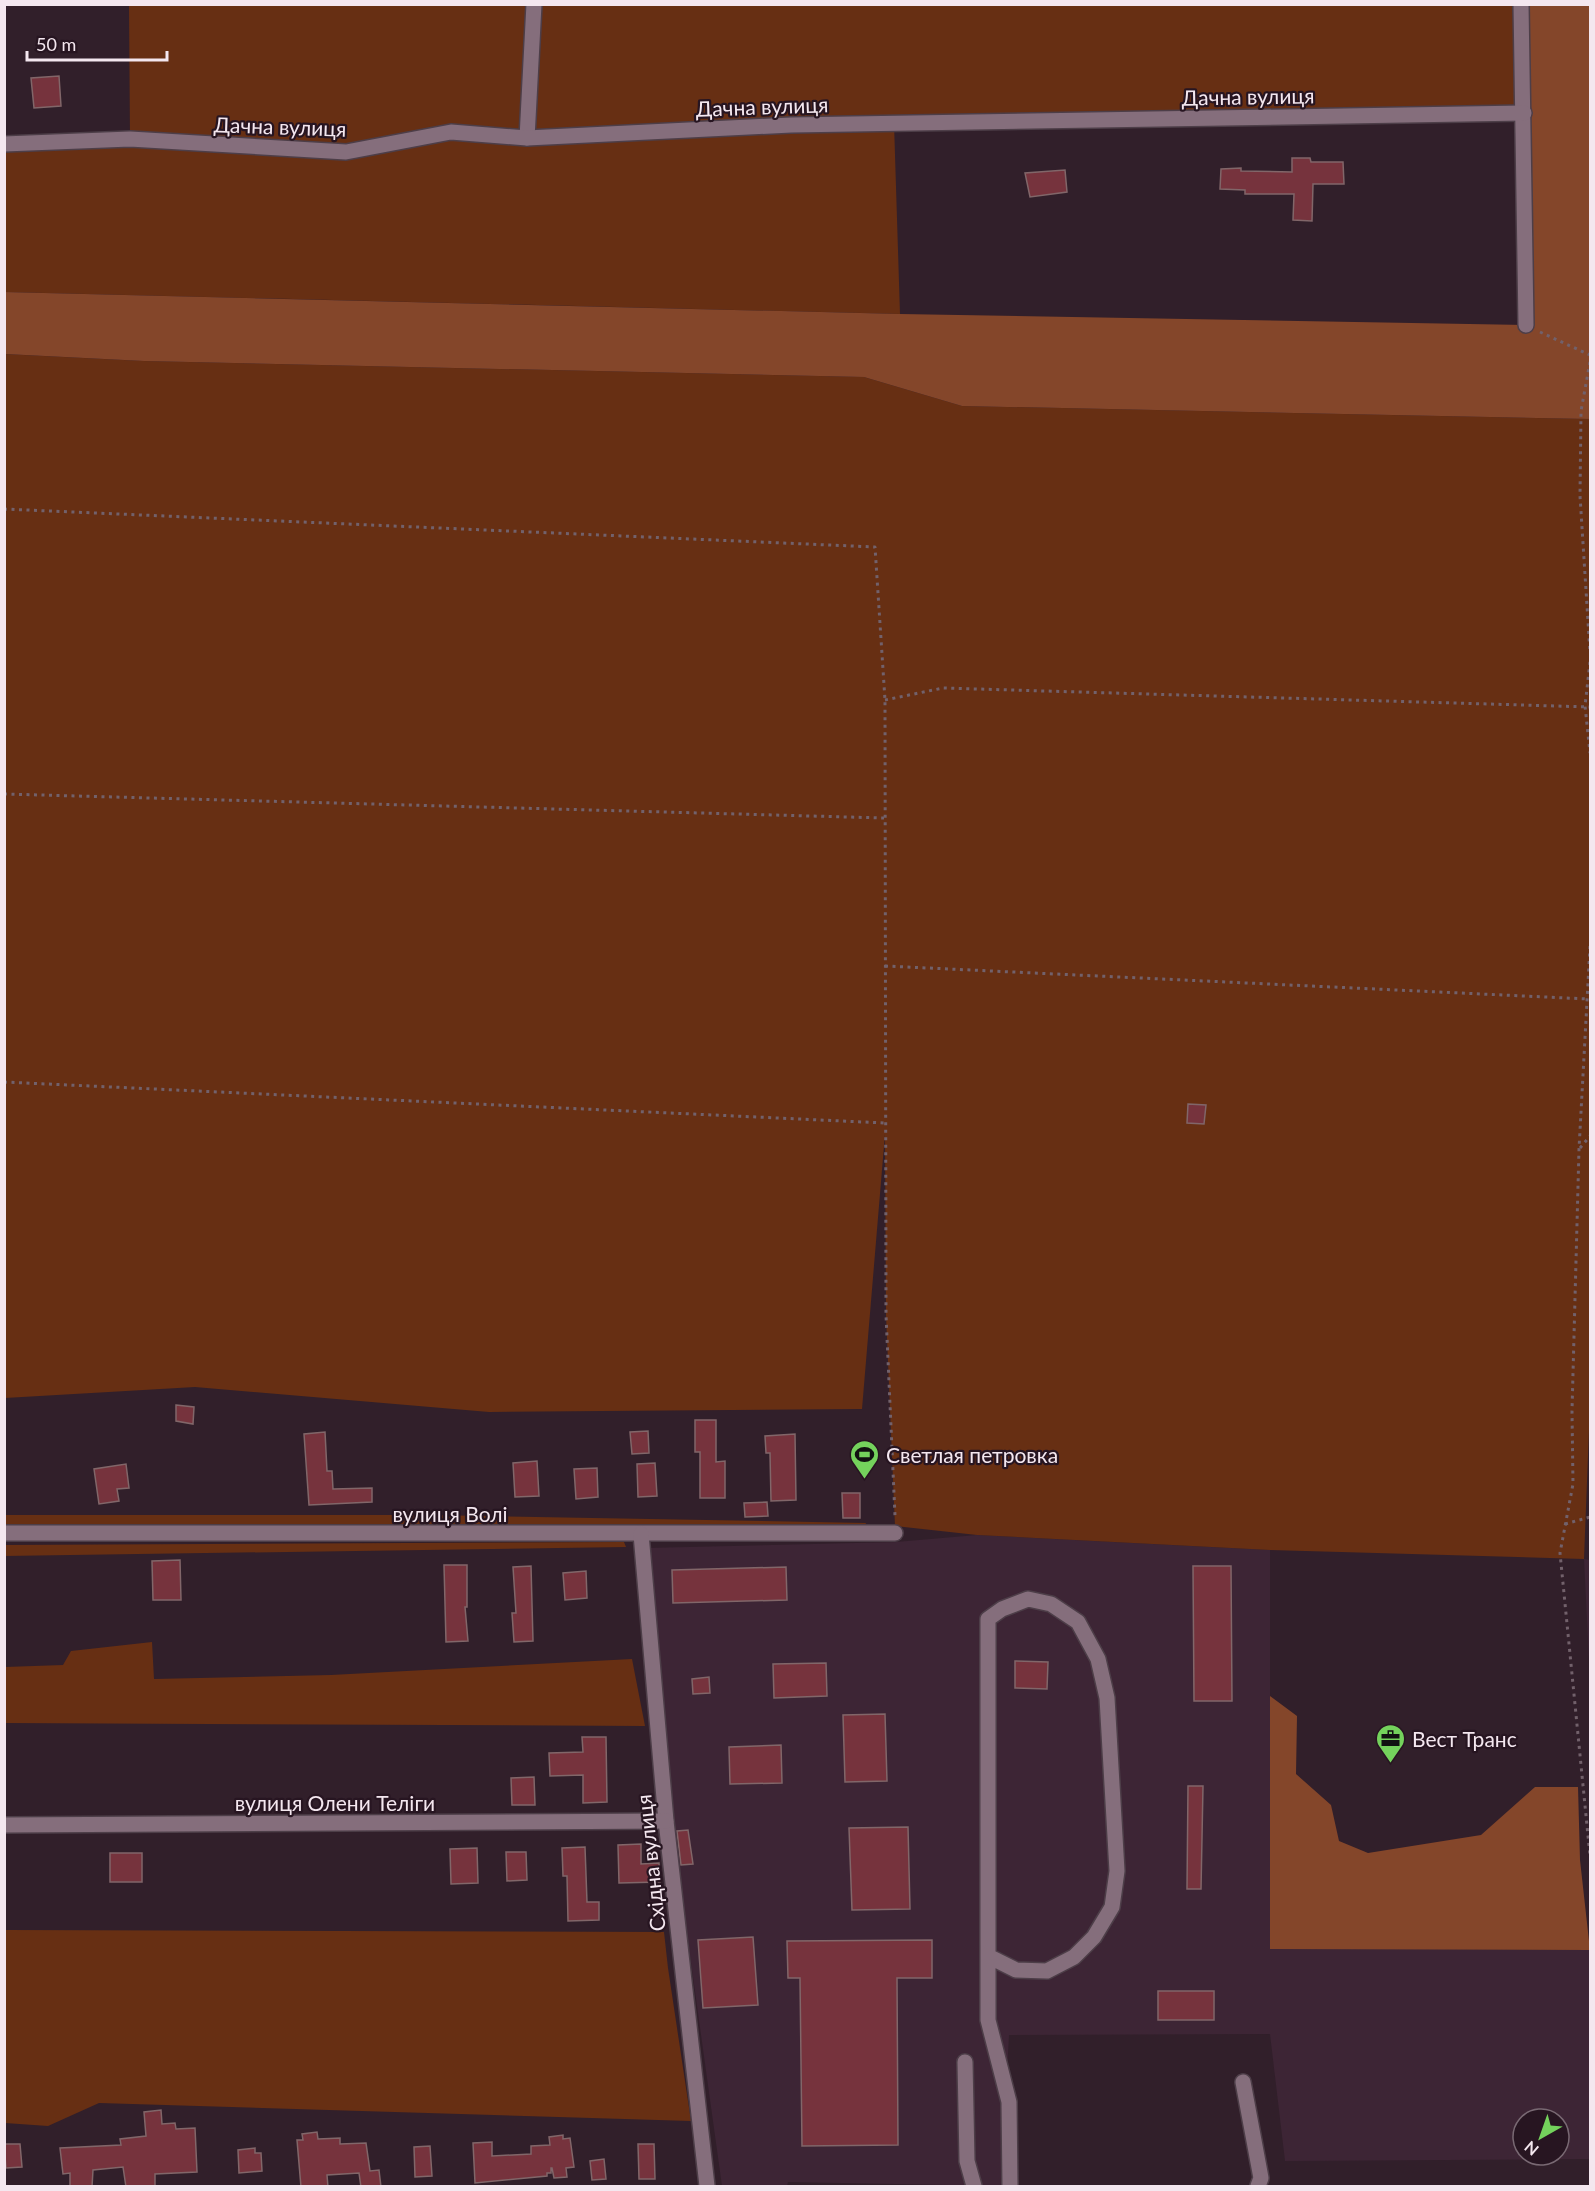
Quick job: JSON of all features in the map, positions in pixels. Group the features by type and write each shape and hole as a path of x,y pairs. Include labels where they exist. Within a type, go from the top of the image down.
{"street":[{"path":"527,138 534,4"},
{"path":"1521,4 1526,325"},
{"name":"Дачна вулиця","path":"4,144 130,139 346,152 450,132 527,138 791,125 1524,113"},
{"name":"вулиця Волі","path":"4,1533 895,1533"},
{"name":"Східна вулиця","path":"641,1534 666,1821 707,2187"},
{"path":"990,1956 1016,1970 1047,1971 1074,1957 1094,1937 1112,1907 1117,1870 1107,1698 1098,1659 1078,1622 1051,1604 1028,1599 1002,1609 988,1619 990,1956 988,2020 1009,2102 1010,2187"},
{"name":"вулиця Олени Теліги","path":"4,1825 666,1821"},
{"path":"965,2062 967,2161 974,2187"},
{"path":"1243,2082 1261,2178 1258,2187"}],"path":[{"path":"1526,325 1590,355"},
{"path":"1590,362 1581,411 1580,496 1590,653"},
{"path":"4,509 875,547 885,700 886,1315 895,1533"},
{"path":"1590,662 1585,705 1590,753"},
{"path":"885,700 943,688 1585,705 1590,707"},
{"path":"4,794 885,818"},
{"path":"1590,946 1579,1149 1572,1411 1573,1484 1560,1553 1590,1856"},
{"path":"885,966 1587,999"},
{"path":"4,1082 885,1124"},
{"path":"1579,1149 1590,1136"},
{"path":"1565,1524 1590,1517"}],"shaded area":[{"path":"129,5 1521,5 1524,113 894,123 900,314 5,292 4,144 130,139"},
{"path":"1521,5 1590,5 1590,419 962,406 864,377 144,361 5,354 4,292 900,314 1526,325"},
{"path":"4,354 144,361 864,377 962,406 1590,419 1590,1404 1584,1559 1270,1550 977,1535 895,1526 886,1315 885,1134 862,1409 489,1412 195,1387 5,1398"},
{"path":"5,1515 432,1515 866,1523 864,1528 5,1527"},
{"path":"977,1535 1270,1550 1270,1948 1590,1950 1590,2159 1571,2159 1571,2107 1511,2107 1511,2160 1285,2161 1270,2034 1009,2035 1001,2186 788,2182 787,2186 722,2186 674,1840 646,1548 896,1542"},
{"path":"624,1542 626,1547 4,1556 5,1545"},
{"path":"1584,1559 1590,1560 1590,1680"},
{"path":"152,1642 154,1679 331,1675 632,1659 645,1726 5,1723 5,1667 63,1665 71,1651"},
{"path":"1270,1696 1297,1716 1296,1774 1331,1805 1339,1841 1368,1853 1481,1835 1535,1787 1578,1787 1580,1860 1590,1950 1270,1949"},
{"path":"5,1930 664,1932 691,2121 99,2103 48,2126 5,2123"}],"building":[{"path":"59,76 61,106 34,108 31,78"},
{"path":"1292,158 1310,158 1311,162 1343,162 1344,184 1313,184 1312,221 1293,220 1294,194 1245,194 1245,190 1220,189 1221,169 1241,168 1241,171 1292,172"},
{"path":"1065,170 1067,192 1030,197 1025,173"},
{"path":"1188,1104 1206,1105 1204,1124 1187,1123"},
{"path":"176,1405 194,1407 193,1424 176,1421"},
{"path":"695,1420 716,1420 716,1462 725,1461 725,1498 700,1498 700,1452 695,1452"},
{"path":"648,1431 649,1453 632,1454 630,1432"},
{"path":"325,1432 327,1471 332,1471 333,1489 372,1488 372,1502 309,1505 304,1434"},
{"path":"795,1434 796,1500 771,1501 770,1453 766,1453 765,1436"},
{"path":"537,1461 539,1496 515,1497 513,1463"},
{"path":"655,1463 657,1496 638,1497 637,1464"},
{"path":"126,1464 129,1488 117,1489 119,1501 99,1504 94,1469"},
{"path":"597,1468 598,1497 576,1499 574,1469"},
{"path":"842,1493 860,1493 860,1518 843,1518"},
{"path":"767,1502 768,1516 745,1517 744,1503"},
{"path":"180,1560 181,1600 153,1600 152,1561"},
{"path":"444,1565 467,1565 467,1607 465,1607 468,1641 446,1642"},
{"path":"531,1566 533,1641 514,1642 512,1613 516,1613 513,1567"},
{"path":"1193,1566 1231,1566 1232,1701 1194,1701"},
{"path":"786,1567 787,1600 673,1603 672,1570"},
{"path":"586,1571 587,1598 565,1600 563,1573"},
{"path":"1015,1661 1048,1662 1047,1689 1015,1688"},
{"path":"826,1663 827,1696 774,1698 773,1664"},
{"path":"709,1677 710,1693 693,1694 692,1679"},
{"path":"885,1714 887,1781 845,1782 843,1715"},
{"path":"582,1737 606,1737 607,1802 583,1803 583,1775 550,1776 549,1753 583,1752"},
{"path":"781,1745 782,1783 730,1784 729,1747"},
{"path":"534,1777 535,1805 512,1805 511,1778"},
{"path":"1188,1786 1203,1786 1201,1889 1187,1889"},
{"path":"908,1827 910,1909 852,1910 849,1828"},
{"path":"688,1830 693,1864 681,1865 677,1831"},
{"path":"641,1844 641,1864 659,1863 660,1882 619,1883 618,1845"},
{"path":"585,1847 587,1902 599,1902 599,1920 568,1921 567,1876 563,1876 562,1848"},
{"path":"477,1848 478,1883 451,1884 450,1849"},
{"path":"506,1852 526,1852 527,1880 507,1881"},
{"path":"110,1853 142,1853 142,1882 110,1882"},
{"path":"753,1937 758,2005 703,2008 698,1940"},
{"path":"932,1940 932,1978 897,1978 898,2145 802,2146 800,1978 788,1978 787,1941"},
{"path":"1158,1991 1214,1991 1214,2020 1158,2020"},
{"path":"161,2110 162,2124 175,2123 176,2129 195,2128 197,2172 155,2174 155,2187 126,2187 123,2167 93,2170 92,2187 70,2187 70,2173 63,2174 60,2148 121,2145 120,2139 146,2136 144,2112"},
{"path":"317,2132 318,2139 340,2138 340,2144 366,2143 370,2171 379,2170 381,2187 361,2187 359,2173 327,2175 328,2187 301,2187 297,2140 303,2140 302,2134"},
{"path":"563,2135 563,2139 570,2138 574,2167 566,2168 567,2177 554,2178 551,2168 551,2173 547,2173 547,2176 475,2183 473,2143 492,2142 492,2156 531,2154 531,2146 550,2145 549,2137"},
{"path":"4,2144 20,2144 22,2167 6,2168"},
{"path":"638,2144 654,2144 655,2179 639,2179"},
{"path":"430,2146 432,2176 415,2177 414,2147"},
{"path":"255,2148 255,2153 261,2153 262,2171 239,2173 238,2150"},
{"path":"604,2159 606,2179 592,2180 590,2161"}],"place":[{"name":"Светлая петровка","path":"865,1480"},
{"name":"Вест Транс","path":"1391,1764"}]}
